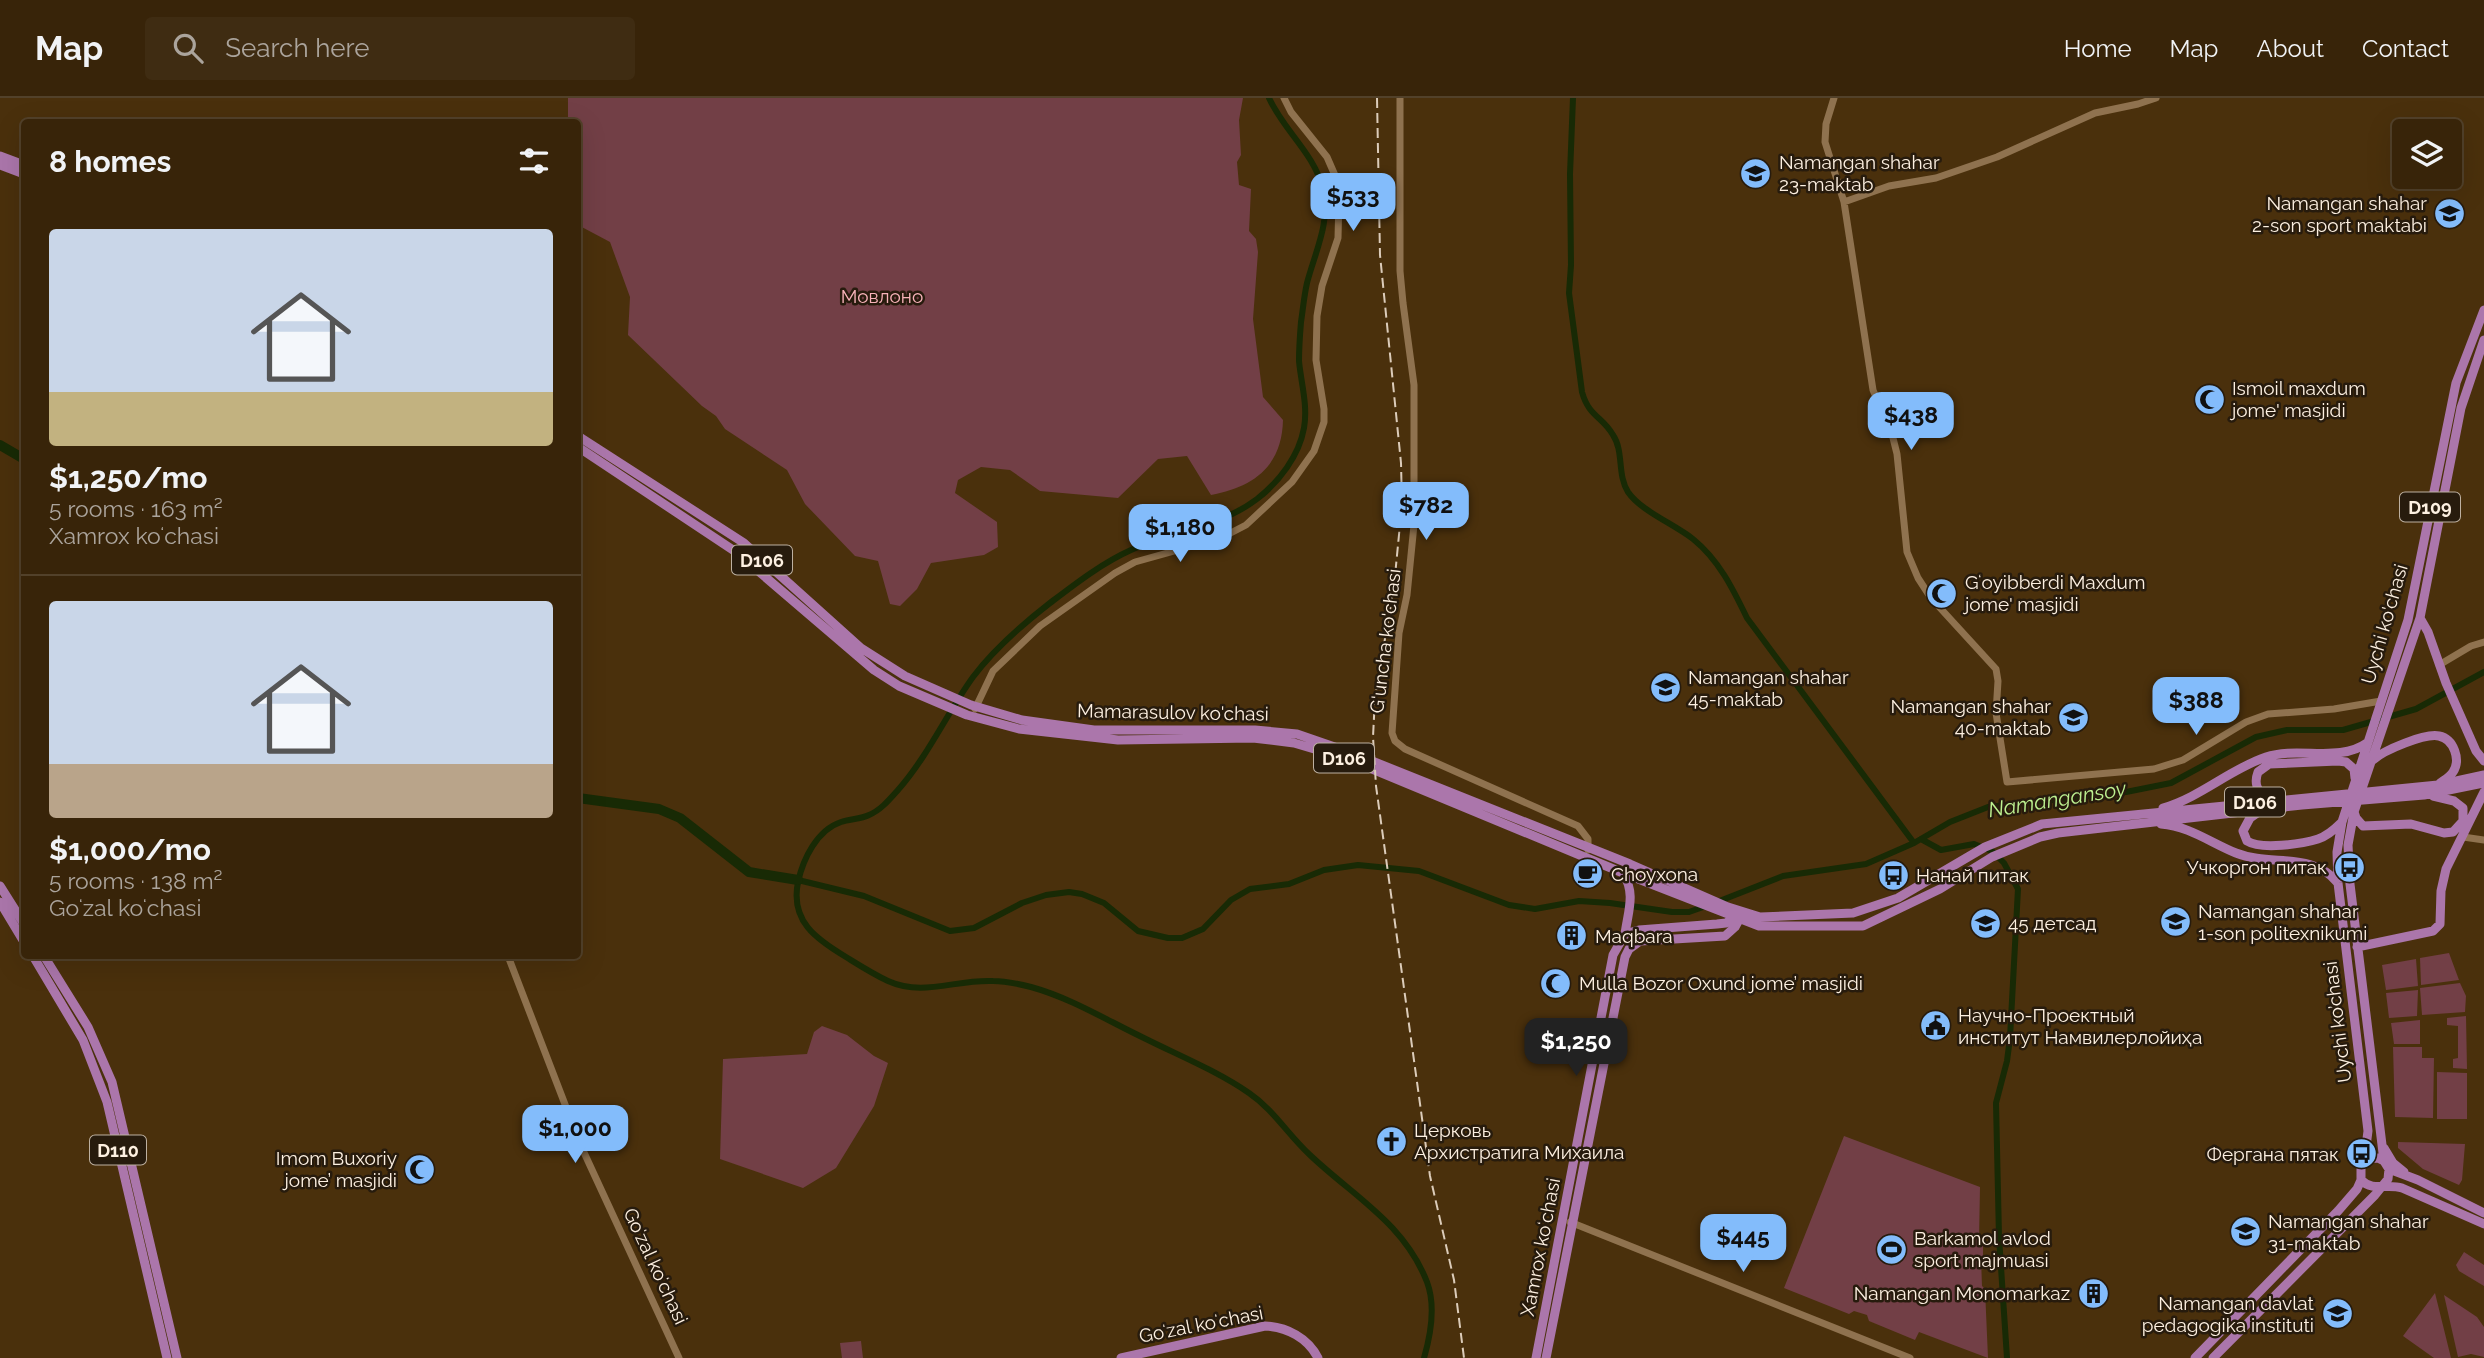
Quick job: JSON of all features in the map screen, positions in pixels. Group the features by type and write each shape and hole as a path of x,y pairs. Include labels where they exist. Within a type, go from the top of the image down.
{"main road":[{"path":"0,156 21,164"},
{"path":"0,167 21,173"},
{"name":"Uychi ko'chasi","path":"2372,761 2393,696 2403,652 2456,383 2484,310"},
{"name":"Uychi ko'chasi","path":"2380,703 2420,618 2461,408 2484,340"},
{"name":"Mamarasulov ko'chasi","path":"581,438 744,543 861,648 905,676 940,692 1022,720 1094,730 1255,730 1297,734 1352,753 1587,853 1623,873 1699,899"},
{"name":"Mamarasulov ko'chasi","path":"581,449 736,552 874,670 899,686 935,702 970,716 1019,729 1091,739 1253,738 1294,743 1348,759 1587,853 1630,864 1699,899"},
{"path":"2420,618 2476,751 2484,761"},
{"name":"D109","path":"2357,947 2343,822 2380,703"},
{"path":"2372,761 2393,748 2440,736 2452,746 2456,754 2456,765 2452,773 2438,785"},
{"path":"2142,819 2181,803 2267,757 2348,751 2367,743"},
{"path":"2270,800 2258,790 2256,782 2258,772 2269,764 2342,761 2354,769 2356,780"},
{"name":"D109","path":"2344,838 2372,761"},
{"name":"D106","path":"1699,899 1759,926 1863,926 1940,889 1992,857 2040,837 2270,800 2438,785 2484,775"},
{"name":"D106","path":"1734,914 1760,917 1853,913 1898,898 1985,847 2042,824 2261,810 2424,795 2484,783"},
{"path":"2357,947 2437,928 2440,924 2445,869 2484,792"},
{"path":"2354,812 2364,826 2411,824 2444,833 2453,832 2461,825 2464,813 2461,805 2424,795"},
{"path":"2261,810 2250,818 2243,831 2247,841 2253,845 2320,839 2343,822"},
{"path":"2142,819 2192,832 2255,859 2313,864 2324,868 2338,883"},
{"name":"Uychi ko’chasi","path":"2195,1358 2351,1197 2362,1181 2360,1173 2366,1161 2368,1140 2338,883 2337,852 2344,838"},
{"name":"Xamrox koʻchasi","path":"1536,1358 1613,955 1625,934 1631,897 1630,884 1623,873"},
{"path":"0,886 21,919"},
{"path":"0,902 21,937"},
{"path":"1625,934 1639,930 1717,924 1734,914"},
{"path":"1725,936 1734,914"},
{"path":"1545,1358 1629,949 1640,941 1725,936 1759,926"},
{"name":"Uychi ko’chasi","path":"2357,947 2380,1138 2386,1165"},
{"name":"D110","path":"35,959 83,1040 123,1146 177,1358"},
{"name":"D110","path":"46,959 88,1027 112,1082 167,1358"},
{"path":"2368,1140 2377,1145 2380,1138"},
{"path":"2380,1138 2393,1163 2415,1179"},
{"path":"2366,1161 2378,1158 2386,1165 2484,1213"},
{"path":"2213,1358 2375,1195 2388,1179 2386,1165"},
{"path":"2410,1192 2407,1181 2415,1179"},
{"path":"2362,1181 2376,1188 2396,1186 2484,1224"},
{"path":"2375,1195 2395,1191 2410,1192"},
{"path":"2351,1197 2360,1199 2362,1209"},
{"name":"Goʻzal koʻchasi","path":"1121,1358 1265,1326 1285,1329 1295,1334 1312,1348 1318,1358"}],"street":[{"path":"970,716 993,671 1040,626 1135,562 1221,538 1247,525 1292,482 1314,451 1324,422 1316,360 1316,325 1322,286 1338,238 1339,198 1336,180 1327,157 1291,112 1284,98"},
{"name":"G'uncha ko'chasi","path":"1400,98 1402,303 1414,385 1414,524 1407,595 1399,633 1392,733 1395,741 1405,749 1578,826 1588,839 1587,853"},
{"path":"1834,98 1826,124 1825,142 1844,202 1872,390 1897,454 1907,552 1918,578 1931,598 1996,669 1996,713 2007,782 2154,769 2183,760 2246,722 2268,714 2380,703"},
{"path":"1844,202 1889,186 1936,178 1997,157 2095,113 2156,98"},
{"path":"2439,665 2471,646 2484,642"},
{"path":"2463,837 2484,841"},
{"name":"Goʻzal koʻchasi","path":"509,959 581,1146 680,1358"},
{"path":"1563,1219 1910,1358"}],"green space":[{"name":"Мовлоно","path":"568,98 1243,98 1239,120 1241,155 1237,162 1239,185 1251,189 1249,231 1256,239 1258,252 1253,319 1263,397 1283,420 1277,450 1263,472 1252,480 1211,495 1187,456 1158,459 1118,498 1040,491 1010,470 981,467 958,480 955,493 997,522 998,547 984,555 931,563 917,589 900,606 890,604 878,561 855,556 805,504 787,470 725,429 716,416 702,406 628,335 630,297 610,242 581,227 581,119 568,119"},
{"path":"2449,953 2459,980 2421,985 2420,958"},
{"path":"2416,959 2418,986 2386,990 2382,965"},
{"path":"2460,983 2466,996 2465,1012 2422,1015 2420,988"},
{"path":"2418,990 2417,1016 2389,1018 2386,993"},
{"path":"2466,1016 2467,1069 2453,1068 2453,1059 2458,1058 2458,1026 2447,1025 2447,1018"},
{"path":"2420,1020 2420,1044 2394,1044 2391,1023"},
{"path":"822,1026 847,1035 874,1056 888,1063 874,1106 836,1168 803,1188 720,1159 723,1059 807,1054 814,1032"},
{"path":"2393,1047 2422,1047 2422,1058 2434,1058 2433,1118 2395,1117"},
{"path":"2437,1072 2467,1073 2467,1119 2437,1119"},
{"name":"Barkamol avlod sport majmuasi","path":"1844,1136 1980,1187 1979,1242 1983,1242 1982,1286 1985,1289 1988,1358 1919,1332 1915,1340 1869,1321 1867,1315 1854,1311 1849,1314 1784,1288"},
{"path":"2398,1142 2465,1144 2462,1180 2459,1185 2423,1169 2398,1148"},
{"path":"2464,1252 2484,1265 2484,1286 2459,1271 2456,1265"},
{"path":"2435,1293 2451,1358 2434,1358 2403,1336"},
{"path":"2444,1295 2477,1317 2484,1327 2484,1357 2471,1354 2458,1357"},
{"path":"861,1341 863,1358 842,1358 840,1343"}],"waterway":[{"path":"1269,98 1313,164 1325,201 1324,225 1307,283 1301,322 1299,361 1305,419 1298,449 1293,458 1273,485 1243,508 1212,523 1120,555 1069,589 1009,637 973,677 919,763 888,801 869,815 832,826 818,838 800,873 798,908 816,936 888,981 901,986 927,988 979,981 1031,987 1089,1010 1249,1093 1266,1107 1310,1155 1376,1212 1405,1243 1417,1261 1430,1291 1432,1310 1424,1358"},
{"path":"1573,98 1569,293 1585,400 1616,441 1628,492 1649,511 1693,539 1710,556 1731,586 1747,618 1914,843"},
{"path":"0,445 21,457"},
{"name":"Namangansoy","path":"1717,902 1783,876 1866,864 1914,843 1950,822 1988,807 2126,792 2171,783 2256,737 2287,730 2343,730 2416,709 2484,672"},
{"path":"581,798 659,809 680,818 749,872 798,880"},
{"path":"1921,839 1941,850 1974,844 1992,851 2004,863 2018,889 2010,1038 1996,1103 1999,1237 2007,1358"},
{"name":"Namangansoy","path":"798,880 864,896 950,931 974,928 1022,903 1046,895 1069,892 1082,894 1104,903 1138,931 1168,938 1182,938 1203,929 1231,900 1250,889 1289,884 1324,870 1358,865 1419,871 1509,905 1535,909 1579,901 1672,912 1689,912 1706,906"}],"railway":[{"path":"1377,98 1380,255 1401,463 1402,504 1394,586 1375,697 1373,737 1376,786 1430,1176 1454,1280 1464,1358"}],"place":[{"name":"Namangan shahar 23-maktab","path":"1756,173"},
{"name":"Namangan shahar 2-son sport maktabi","path":"2450,214"},
{"name":"Ismoil maxdum jome' masjidi","path":"2209,399"},
{"name":"Gʻoyibberdi Maxdum jome' masjidi","path":"1942,593"},
{"name":"Namangan shahar 45-maktab","path":"1665,688"},
{"name":"Namangan shahar 40-maktab","path":"2074,717"},
{"name":"Учкоргон питак","path":"2350,867"},
{"name":"Choyxona","path":"1588,874"},
{"name":"Нанай питак","path":"1893,875"},
{"name":"Namangan shahar 1-son politexnikumi","path":"2175,922"},
{"name":"45 детсад","path":"1985,923"},
{"name":"Maqbara","path":"1572,936"},
{"name":"Mulla Bozor Oxund jome’ masjidi","path":"1556,983"},
{"name":"Научно-Проектный институт Намвилерлойиҳа","path":"1935,1026"},
{"name":"Церковь Архистратига Михаила","path":"1391,1141"},
{"name":"Фергана пятак","path":"2362,1154"},
{"name":"Imom Buxoriy jome’ masjidi","path":"420,1169"},
{"name":"Namangan shahar 31-maktab","path":"2245,1232"},
{"name":"Barkamol avlod sport majmuasi","path":"1891,1249"},
{"name":"Namangan Monomarkaz","path":"2093,1293"},
{"name":"Namangan davlat pedagogika instituti","path":"2337,1314"}]}
